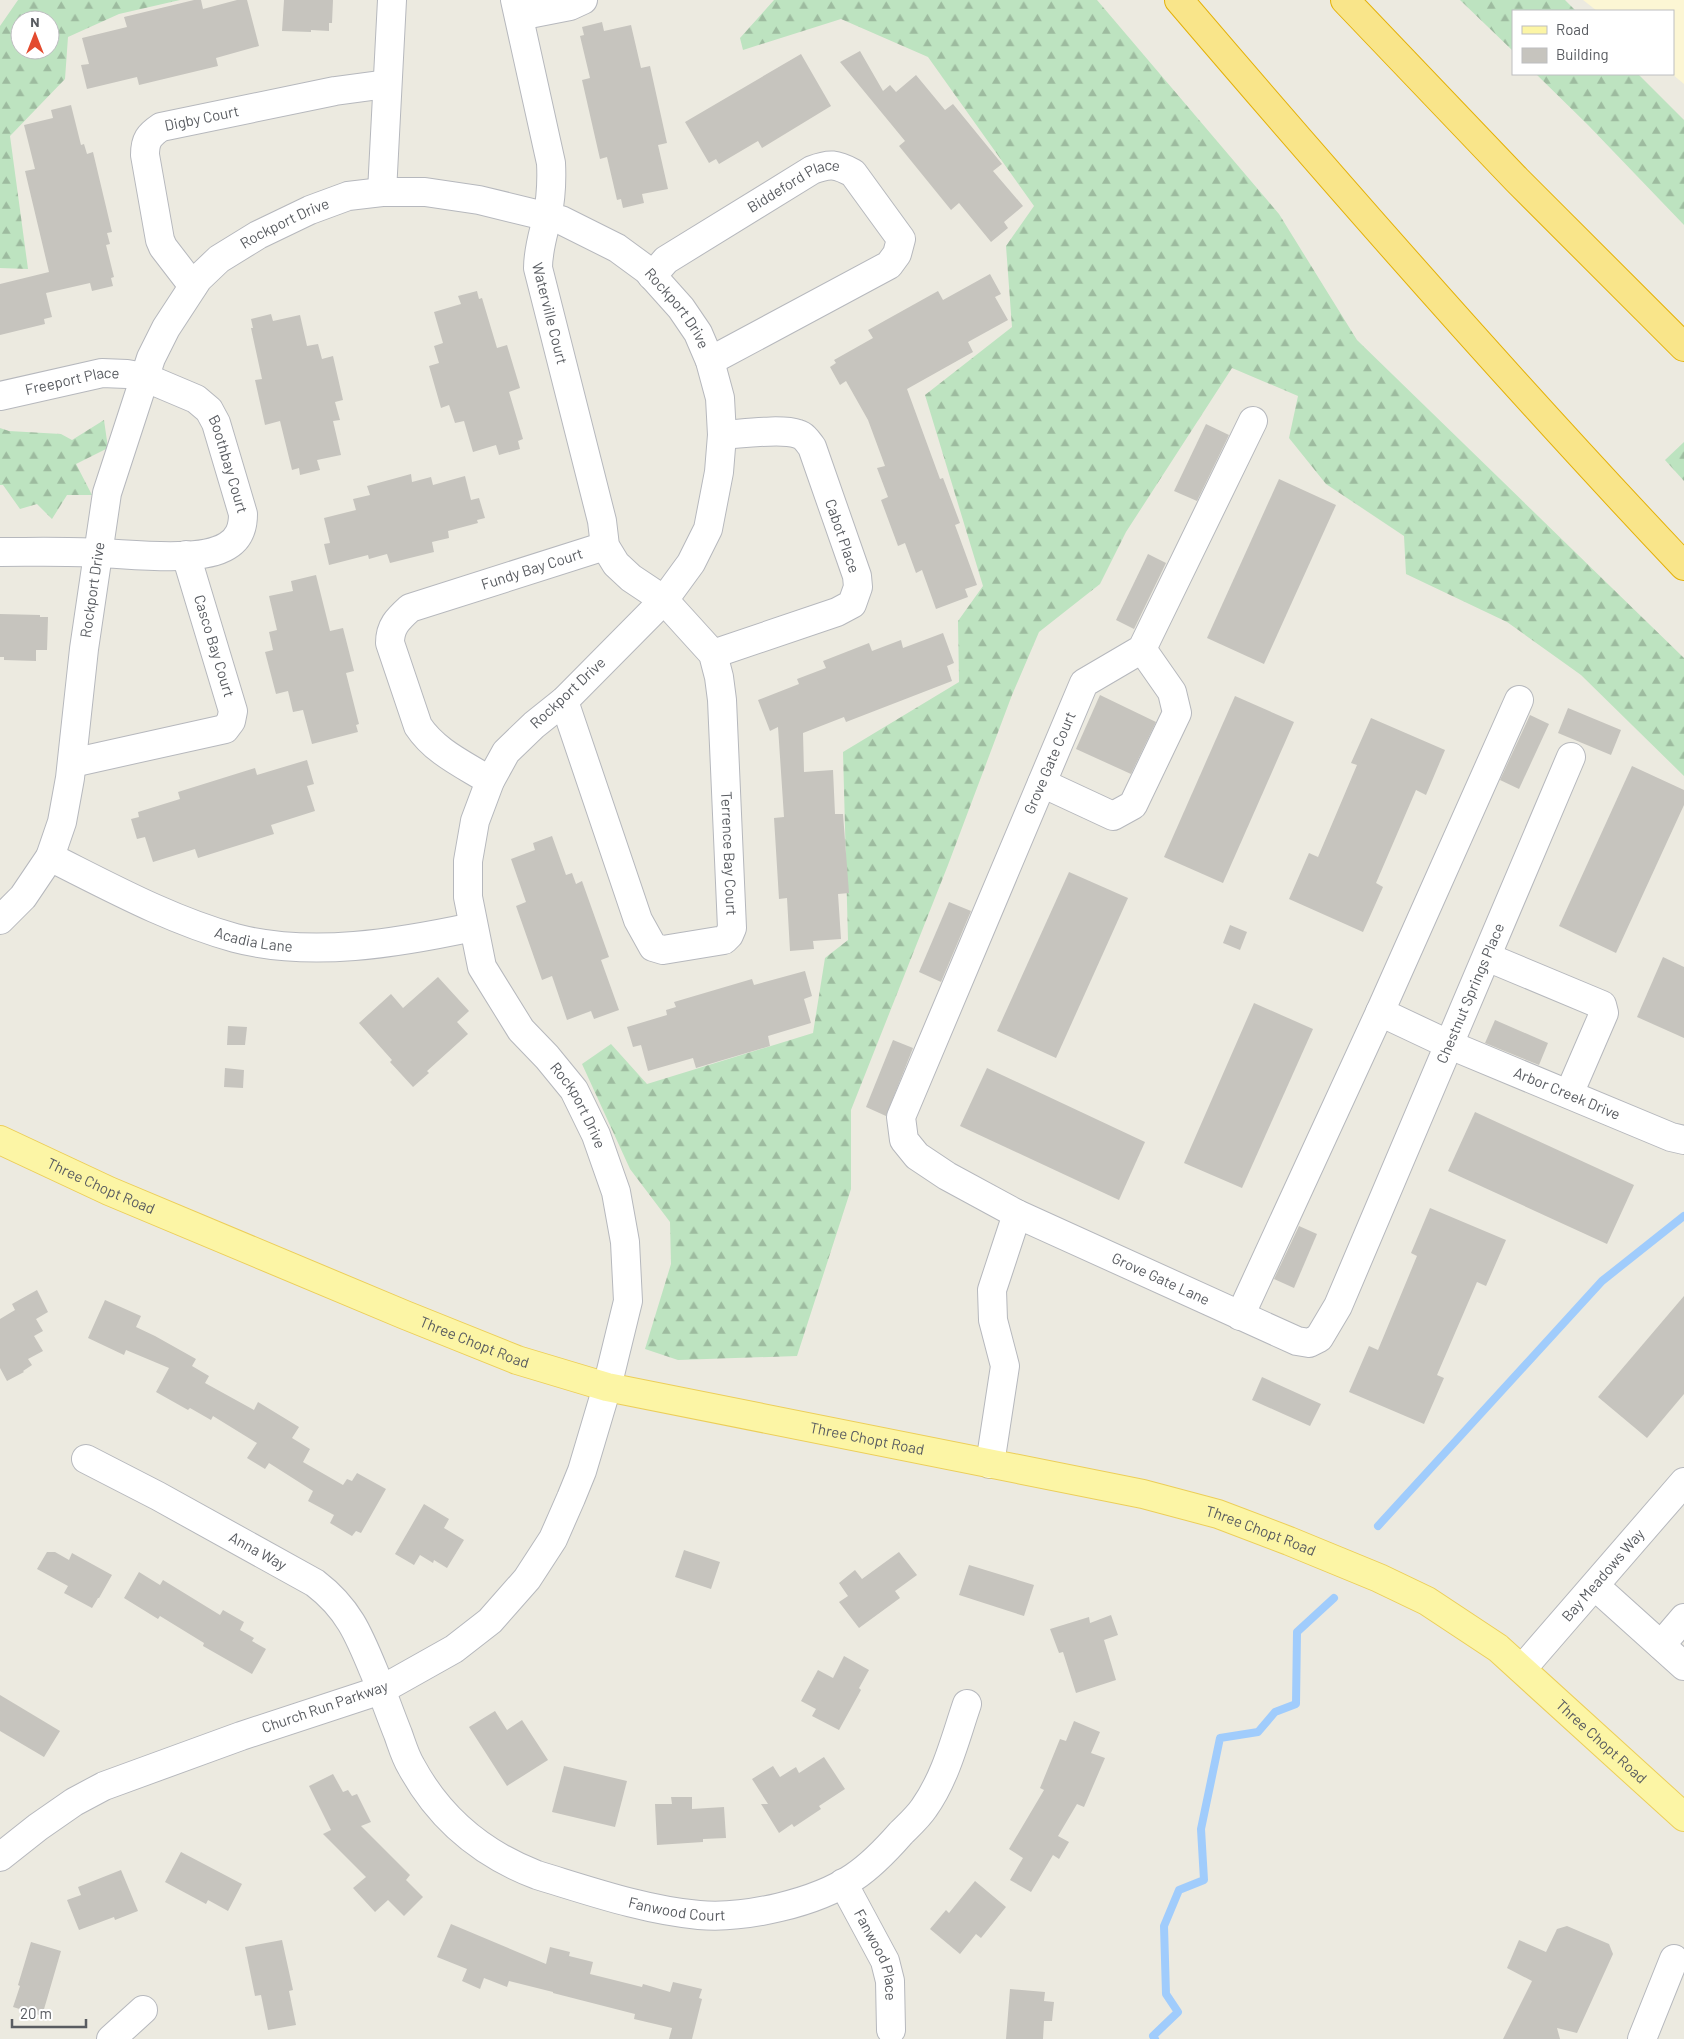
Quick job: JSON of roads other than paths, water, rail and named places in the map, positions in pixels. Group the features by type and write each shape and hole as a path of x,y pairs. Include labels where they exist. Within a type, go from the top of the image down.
{"highway":[{"path":"1179,0 1327,174 1417,275 1684,566"},
{"path":"1346,0 1449,110 1684,347"},
{"path":"1368,0 1449,110"}],"main road":[{"name":"Three Chopt Road","path":"0,1140 109,1191 517,1360 607,1388 1143,1494 1218,1514 1296,1544 1379,1578 1427,1601 1498,1648 1684,1818"}],"street":[{"path":"382,192 392,0"},
{"path":"517,8 570,6 583,0"},
{"name":"Waterville Court","path":"517,8 551,163 552,186 548,217 538,251 538,268 602,521 605,546 616,564 631,578 664,600"},
{"name":"Digby Court","path":"194,286 163,248 160,240 145,154 145,144 149,136 161,127 335,91 387,84"},
{"name":"Biddeford Place","path":"652,276 666,260 812,170 828,164 842,167 853,174 901,239 897,254 889,265 710,360"},
{"name":"Rockport Drive","path":"0,920 23,897 50,857 62,822 72,763 84,649 107,493 151,358 166,328 198,279 219,259 258,235 310,210 348,196 382,192 425,192 479,200 561,220 617,248 652,276 681,308 698,333 710,360 720,398 722,434 719,472 708,529 691,563 664,600 564,700 506,752 490,781 475,821 468,861 468,897 482,967 521,1030 548,1057 574,1090 596,1135 616,1192 625,1242 628,1301 607,1388"},
{"name":"Freeport Place","path":"0,396 102,373 144,377"},
{"name":"Boothbay Court","path":"98,552 165,557 210,552 227,546 240,534 243,527 243,514 216,423 209,410 196,399 144,377"},
{"path":"1042,783 1113,816 1133,805 1177,713 1172,692 1142,649 1253,420"},
{"name":"Cabot Place","path":"713,654 838,612 852,604 858,587 857,576 812,447 805,438 797,433 778,432 722,434"},
{"name":"Fundy Bay Court","path":"490,781 426,739 418,726 390,642 390,632 397,620 410,608 605,546"},
{"path":"0,552 98,552"},
{"name":"Casco Bay Court","path":"72,763 226,729 231,722 233,711 186,555"},
{"name":"Terrence Bay Court","path":"564,700 638,920 653,947 662,950 724,940 732,928 722,700 719,678 713,654 664,600"},
{"name":"Grove Gate Court","path":"904,1140 901,1116 1084,683 1142,649"},
{"path":"1240,1316 1380,1012 1519,700"},
{"name":"Chestnut Springs Place","path":"1370,1230 1571,757"},
{"name":"Acadia Lane","path":"50,857 121,893 181,919 236,938 271,944 298,947 369,944 394,942 473,928"},
{"path":"1487,957 1602,1005 1604,1012 1569,1094"},
{"name":"Arbor Creek Drive","path":"1380,1012 1450,1045 1671,1137 1684,1140"},
{"name":"Grove Gate Lane","path":"904,1140 917,1156 924,1161 947,1176 1017,1214 1297,1341 1309,1343 1319,1338 1338,1306 1370,1230"},
{"path":"990,1464 1006,1366 993,1320 992,1290 1017,1214"},
{"name":"Church Run Parkway","path":"7,1842 38,1826 74,1802 104,1786 240,1736 381,1690 454,1649 478,1631 490,1621 526,1579 553,1539 571,1498 607,1388"},
{"name":"Anna Way","path":"86,1459 167,1500 326,1591 349,1616 381,1690"},
{"name":"Bay Meadows Way","path":"1522,1669 1684,1482"},
{"path":"1594,1586 1684,1666"},
{"path":"1661,1645 1684,1618"},
{"name":"Fanwood Court","path":"381,1690 410,1764 426,1792 449,1820 483,1849 537,1876 653,1909 700,1915 728,1915 768,1910 811,1897 854,1877 882,1854 924,1809 945,1772 967,1704"},
{"name":"Fanwood Place","path":"843,1883 885,1961 890,1981 891,2030"},
{"path":"1642,2039 1674,1959"},
{"path":"112,2039 115,2034 143,2010"}],"waterway":[{"path":"1378,1526 1602,1281 1684,1216"},
{"path":"1155,2039 1153,2036 1178,2012 1166,1994 1164,1926 1179,1890 1204,1880 1201,1829 1220,1738 1258,1732 1275,1712 1296,1704 1297,1632 1334,1598"}]}
